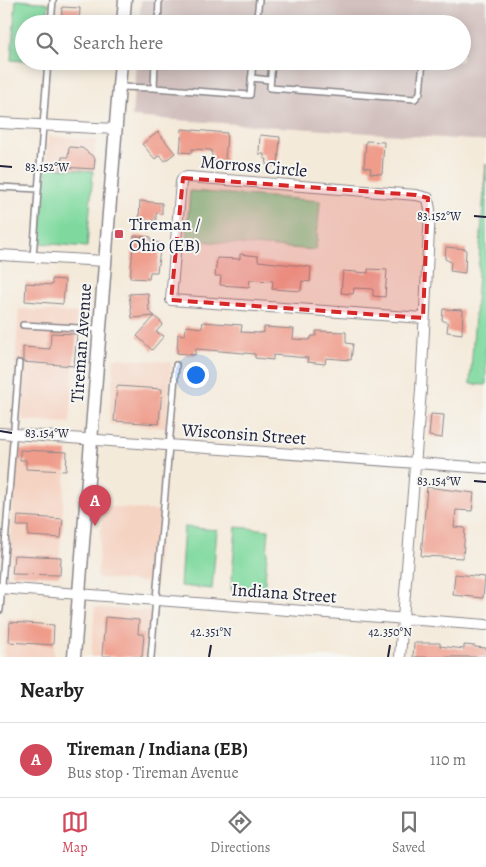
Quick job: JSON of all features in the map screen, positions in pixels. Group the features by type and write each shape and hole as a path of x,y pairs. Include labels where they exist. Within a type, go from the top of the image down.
{"street":[{"path":"124,15 125,0"},
{"name":"Tireman Avenue","path":"74,657 120,70"},
{"path":"0,122 115,129"},
{"name":"Morross Circle","path":"400,657 421,390 430,210 428,198 416,195 188,177 181,182 171,300 424,318"},
{"path":"0,255 105,261"},
{"name":"Wisconsin Street","path":"0,434 486,468"},
{"name":"Indiana Street","path":"1,588 486,625"}],"lane":[{"path":"52,15 53,0"},
{"path":"158,15 159,0"},
{"path":"257,15 259,0"},
{"path":"33,257 47,70"},
{"path":"154,88 155,70"},
{"path":"119,87 250,95 252,70"},
{"path":"271,70 270,88 415,99 420,94 422,70"},
{"path":"251,78 270,80"},
{"path":"0,187 38,189"},
{"path":"23,325 100,329"},
{"path":"0,610 19,363"},
{"path":"151,657 176,365"}],"highlighted area":[{"path":"183,178 416,195 428,198 423,318 171,300"}],"shaded area":[{"path":"141,0 486,0 486,141 132,117 135,70 471,70 471,15 140,15"},
{"path":"48,136 96,140 93,171 46,167"},
{"path":"19,309 77,313 70,423 22,420 26,365 15,364"},
{"path":"114,358 171,362 166,428 109,424"},
{"path":"17,448 67,451 58,577 9,574"},
{"path":"103,506 161,511 155,583 97,578"},
{"path":"95,607 153,612 149,657 91,657"},
{"path":"7,618 56,621 53,657 4,657"}],"green space":[{"path":"16,0 49,3 48,15 15,15 15,60 11,60"},
{"path":"486,164 486,385 470,384"},
{"path":"46,167 93,171 87,247 40,243"},
{"path":"190,191 320,201 316,250 186,240"},
{"path":"184,527 217,530 212,589 180,586"},
{"path":"236,527 269,530 264,592 231,590"}],"building":[{"path":"62,7 80,8 80,15 62,15"},
{"path":"182,129 227,133 225,162 213,161 211,150 192,149 192,153 180,152"},
{"path":"158,132 175,153 165,161 160,155 155,159 142,144"},
{"path":"260,135 280,137 278,166 266,165 267,159 264,159 264,154 259,154"},
{"path":"366,141 384,142 382,174 370,173 371,168 364,167"},
{"path":"69,147 82,148 95,158 94,169 61,167 62,157 68,157"},
{"path":"140,201 162,203 162,214 156,213 156,221 139,220"},
{"path":"134,236 151,237 151,242 161,243 157,272 150,272 149,279 130,278"},
{"path":"446,247 466,249 465,273 450,271 451,262 445,259"},
{"path":"240,254 258,256 258,261 311,267 310,282 302,281 301,291 272,289 273,281 250,280 249,287 220,285 221,276 215,276 217,258 240,259"},
{"path":"368,269 387,270 385,297 373,296 373,289 354,288 353,294 341,293 343,271 368,273"},
{"path":"52,279 65,280 63,304 25,301 26,283 52,285"},
{"path":"148,293 149,311 154,316 132,318 129,294"},
{"path":"443,309 463,310 462,334 447,332 448,323 442,320"},
{"path":"155,316 163,324 156,332 164,336 152,350 137,336"},
{"path":"203,322 242,325 241,332 264,332 264,327 294,329 293,339 309,340 312,336 316,336 316,331 346,332 346,343 353,344 351,360 326,358 325,364 307,362 308,358 273,355 273,360 255,358 255,354 196,349 195,355 177,353 178,334 185,335 186,326 202,328"},
{"path":"51,333 77,334 74,366 23,362 23,347 50,349"},
{"path":"117,386 162,389 159,424 114,421"},
{"path":"431,414 444,415 442,438 429,436"},
{"path":"20,450 67,452 66,471 26,469 26,460 20,460"},
{"path":"427,487 474,493 472,511 456,510 454,527 465,528 463,558 421,556"},
{"path":"18,516 63,519 61,538 28,536 28,526 17,526"},
{"path":"14,555 61,557 60,575 12,574"},
{"path":"455,574 485,577 483,598 453,595"},
{"path":"105,617 139,620 138,634 144,634 142,657 102,656"},
{"path":"10,622 54,625 53,645 9,642"},
{"path":"414,643 440,643 440,646 464,649 464,645 486,648 486,657 413,657"}],"place":[{"name":"Tireman / Ohio (EB)","path":"119,234"},
{"name":"Tireman / Indiana (EB)","path":"95,526"}]}
